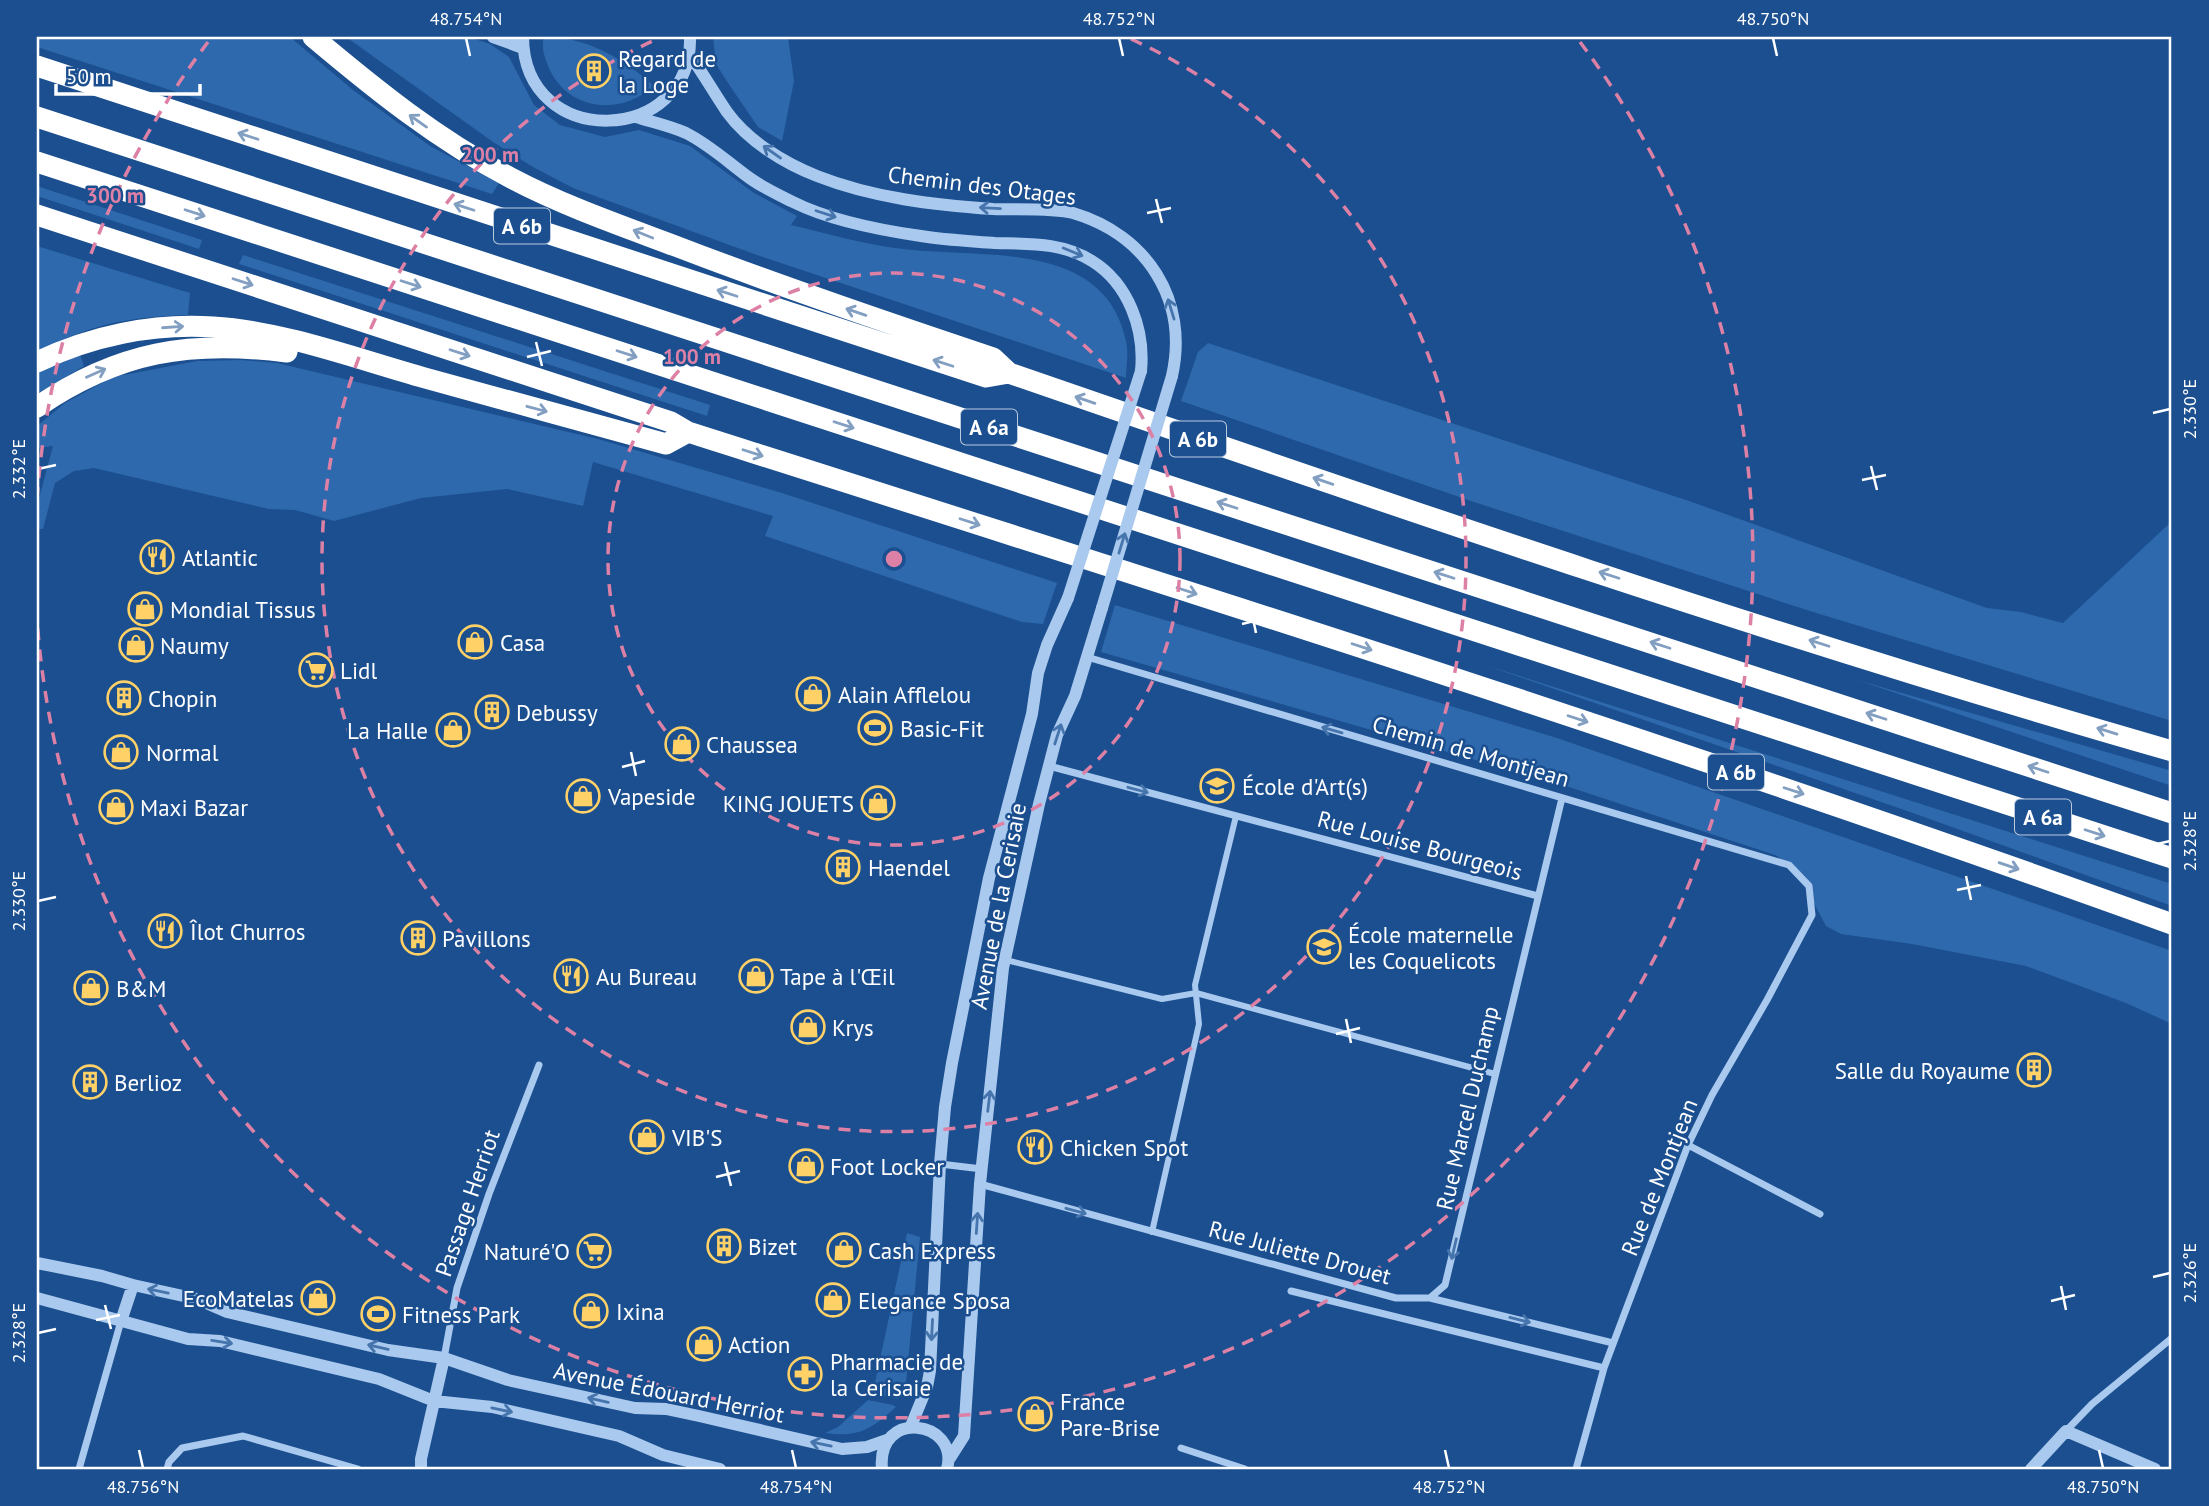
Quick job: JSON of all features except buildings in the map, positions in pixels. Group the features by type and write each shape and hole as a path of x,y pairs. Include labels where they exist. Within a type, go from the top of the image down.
{"highway":[{"path":"313,37 388,100 436,133 511,178 561,201 737,270 993,358 1009,373"},
{"name":"A 6b","path":"37,66 986,377 1009,373 1674,596 2172,751"},
{"name":"A 6a","path":"37,117 2172,813"},
{"name":"A 6a","path":"37,162 2172,858"},
{"name":"A 6b","path":"37,215 671,422 688,432 1323,634 1829,803 2172,924"},
{"path":"37,362 98,338 179,327 213,327 249,331 330,351 666,444 688,432"},
{"path":"37,407 69,385 106,368 145,356 213,346 248,347 310,357 330,351"}],"street":[{"path":"493,37 523,42 529,69 539,88 554,104 572,115 593,121 615,122 636,117 666,96 677,83 690,54 690,37"},
{"name":"Chemin des Otages","path":"690,54 727,113 744,130 782,159 818,176 855,189 890,197 963,207 1070,212 1099,223 1125,238 1146,258 1159,278 1171,306 1177,334 1172,376"},
{"name":"Avenue de la Cerisaie","path":"636,117 684,132 753,180 795,203 827,214 864,225 923,236 1058,246 1076,252 1101,267 1123,291 1139,328 1142,344 1141,371 1068,598 1042,659 987,889 945,1107 930,1371 927,1387 911,1426"},
{"name":"Avenue de la Cerisaie","path":"949,1464 964,1436 980,1184 1005,960 1022,876 1057,736 1087,657 1172,376"},
{"name":"Chemin de Montjean","path":"1087,657 1789,865 1810,886 1812,915"},
{"name":"Rue Louise Bourgeois","path":"1049,766 1538,896"},
{"name":"Rue Marcel Duchamp","path":"1430,1298 1445,1285 1562,798"},
{"path":"1152,1232 1199,1024 1195,985 1237,816"},
{"name":"Rue de Montjean","path":"1576,1469 1604,1368 1688,1145 1712,1095 1768,1000 1812,915"},
{"path":"1005,960 1162,999 1196,993 1495,1074"},
{"name":"Passage Herriot","path":"444,1358 457,1288 489,1194 539,1065"},
{"path":"1688,1145 1820,1214"},
{"path":"940,1164 982,1169"},
{"name":"Rue Juliette Drouet","path":"980,1184 1396,1298 1430,1298 1613,1343"},
{"name":"Avenue Édouard Herriot","path":"37,1263 197,1299 227,1312 388,1350 444,1358 509,1380 635,1408 666,1409 842,1448 867,1447 887,1440 898,1430 911,1426"},
{"path":"79,1469 133,1286"},
{"path":"1291,1291 1604,1368"},
{"path":"37,1298 188,1339 220,1341 379,1378 434,1401 492,1407 618,1436 663,1455 720,1469"},
{"path":"2031,1469 2092,1404 2172,1338"},
{"path":"421,1469 444,1358"},
{"path":"911,1426 925,1428 937,1435 944,1443 949,1464"},
{"path":"2066,1431 2155,1469"},
{"path":"167,1469 169,1462 182,1448 243,1436 358,1469"},
{"path":"882,1469 880,1455 887,1440"},
{"path":"1181,1448 1245,1469"}],"shaded area":[{"path":"37,37 290,37 353,90 430,146 499,183 492,194 37,47"},
{"path":"346,37 469,37 490,44 509,57 534,105 560,125 605,137 639,130 690,146 754,193 797,216 791,225 895,248 997,255 1032,260 1064,269 1092,284 1113,307 1127,346 1126,378 757,255 573,188 493,142"},
{"path":"544,37 575,41 604,51 654,86 640,96 610,105 579,100 555,79 544,54"},
{"path":"713,37 788,37 794,81 782,141 758,127 726,80 716,64"},
{"path":"37,186 202,240 199,249 37,196"},
{"path":"37,246 190,293 188,315 110,324 75,335 37,352"},
{"path":"243,255 710,405 707,416 239,264"},
{"path":"1208,343 1692,502 1987,608 2021,612 2063,623 2172,521 2172,721 1813,612 1474,502 1181,401 1198,352"},
{"path":"80,354 84,366 37,394 37,373"},
{"path":"197,361 277,363 598,439 782,493 1057,583 1043,624 1022,622 765,536 773,516 593,462 583,506 507,489 421,498 334,521 295,510 269,509 94,468 74,471 55,483 43,529 37,529 37,506 53,446 37,448 37,426 65,403 113,377"},
{"path":"1115,605 1557,738 2172,951 2172,1024 2126,1003 2026,966 1912,944 1841,934 1826,926 1794,866 1775,855 1569,787 1101,652"},
{"path":"1485,665 2172,884 2172,906 1910,812"},
{"path":"1857,680 2172,771 2172,786"},
{"path":"907,1233 920,1237 905,1393 897,1399 873,1392"},
{"path":"868,1400 896,1407 872,1426 856,1433 825,1433 838,1427"}],"place":[{"name":"Regard de la Loge","path":"594,71"},
{"name":"Atlantic","path":"157,557"},
{"name":"Mondial Tissus","path":"145,609"},
{"name":"Casa","path":"475,642"},
{"name":"Naumy","path":"136,645"},
{"name":"Lidl","path":"316,670"},
{"name":"Alain Afflelou","path":"813,694"},
{"name":"Chopin","path":"124,698"},
{"name":"Debussy","path":"492,712"},
{"name":"Basic-Fit","path":"875,728"},
{"name":"La Halle","path":"453,730"},
{"name":"Chaussea","path":"682,744"},
{"name":"Normal","path":"121,752"},
{"name":"École d'Art(s)","path":"1217,786"},
{"name":"Vapeside","path":"583,796"},
{"name":"KING JOUETS","path":"878,803"},
{"name":"Maxi Bazar","path":"116,807"},
{"name":"Haendel","path":"843,867"},
{"name":"Îlot Churros","path":"165,931"},
{"name":"Pavillons","path":"418,938"},
{"name":"École maternelle les Coquelicots","path":"1324,947"},
{"name":"Au Bureau","path":"571,976"},
{"name":"Tape à l'Œil","path":"756,976"},
{"name":"B&M","path":"91,988"},
{"name":"Krys","path":"808,1027"},
{"name":"Salle du Royaume","path":"2034,1070"},
{"name":"Berlioz","path":"90,1082"},
{"name":"VIB'S","path":"647,1137"},
{"name":"Chicken Spot","path":"1035,1147"},
{"name":"Foot Locker","path":"806,1166"},
{"name":"Bizet","path":"724,1246"},
{"name":"Cash Express","path":"844,1250"},
{"name":"Naturé'O","path":"594,1251"},
{"name":"EcoMatelas","path":"318,1298"},
{"name":"Elegance Sposa","path":"833,1300"},
{"name":"Ixina","path":"591,1311"},
{"name":"Fitness Park","path":"378,1314"},
{"name":"Action","path":"704,1344"},
{"name":"Pharmacie de la Cerisaie","path":"805,1374"},
{"name":"France Pare-Brise","path":"1035,1414"}]}
